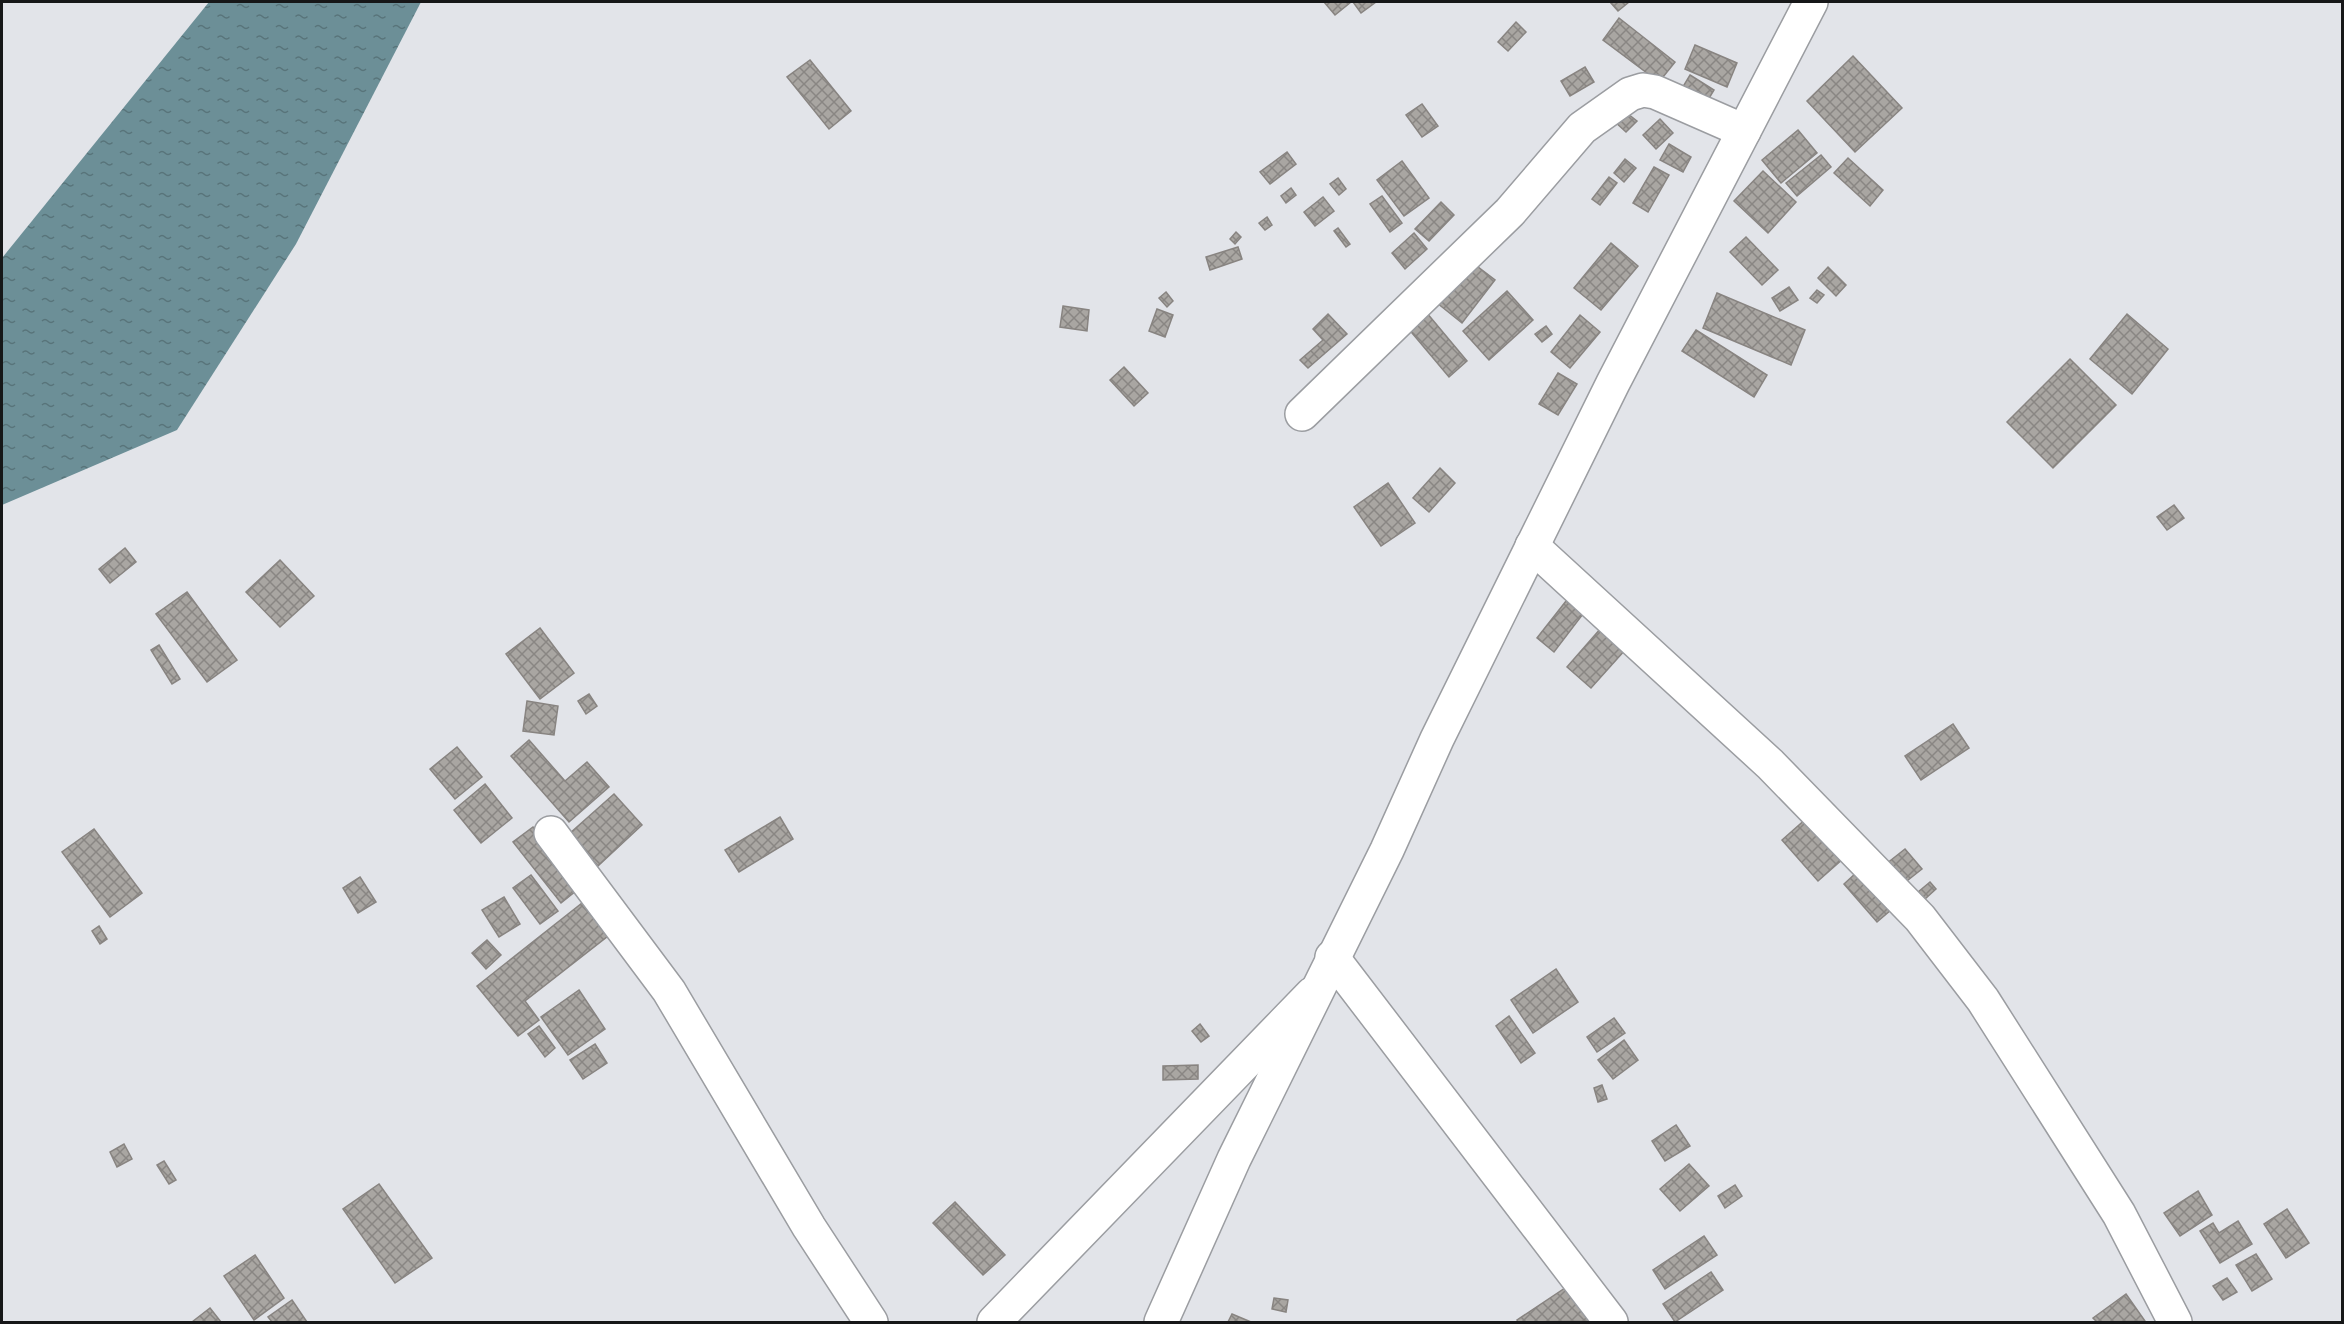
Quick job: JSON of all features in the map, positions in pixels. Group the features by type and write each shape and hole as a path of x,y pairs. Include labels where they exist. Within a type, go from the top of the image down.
{"street":[{"path":"1161,1323 1234,1159 1332,957 1387,850 1437,739 1613,382 1810,2"},
{"path":"1302,414 1510,212 1582,128 1630,94 1643,90 1655,92 1743,131"},
{"path":"1532,546 1770,764 1920,918 1983,1000 2118,1214 2175,1323"},
{"path":"551,833 669,991 809,1227 871,1323"},
{"path":"1332,957 1611,1323"},
{"path":"994,1323 1315,992"}],"water":[{"path":"209,2 421,2 296,244 177,430 2,505 2,258"}],"building":[{"path":"1324,2 1351,2 1335,15"},
{"path":"1353,2 1376,2 1361,13"},
{"path":"1610,2 1629,2 1618,11"},
{"path":"1619,18 1675,62 1659,82 1603,40"},
{"path":"1516,22 1526,32 1508,51 1498,42"},
{"path":"1695,45 1737,63 1727,87 1685,69"},
{"path":"1853,56 1902,108 1855,152 1807,101"},
{"path":"810,60 851,111 829,129 787,77"},
{"path":"1585,67 1594,82 1570,96 1561,81"},
{"path":"1690,75 1714,90 1705,105 1681,90"},
{"path":"1422,104 1438,126 1422,137 1406,115"},
{"path":"1623,110 1637,121 1626,132 1614,121"},
{"path":"1660,119 1673,133 1656,149 1643,135"},
{"path":"1798,130 1817,153 1781,183 1762,160"},
{"path":"1669,144 1691,157 1683,172 1660,160"},
{"path":"1287,152 1296,164 1270,184 1260,172"},
{"path":"1821,155 1831,167 1797,196 1786,183"},
{"path":"1848,158 1883,190 1870,206 1834,173"},
{"path":"1625,159 1636,168 1624,182 1614,173"},
{"path":"1402,161 1429,198 1404,216 1377,180"},
{"path":"1654,167 1669,175 1648,212 1633,203"},
{"path":"1763,171 1796,202 1768,233 1734,201"},
{"path":"1609,177 1617,183 1600,205 1592,199"},
{"path":"1338,178 1346,189 1339,195 1330,184"},
{"path":"1291,188 1296,195 1286,203 1281,196"},
{"path":"1382,196 1402,223 1390,232 1370,204"},
{"path":"1323,197 1334,211 1315,226 1304,212"},
{"path":"1441,202 1454,215 1429,241 1415,229"},
{"path":"1267,217 1272,225 1265,230 1259,223"},
{"path":"1338,228 1350,244 1346,247 1334,231"},
{"path":"1236,232 1241,237 1235,244 1230,239"},
{"path":"1414,233 1427,249 1405,269 1392,253"},
{"path":"1746,237 1778,270 1762,285 1730,252"},
{"path":"1611,243 1638,266 1601,310 1574,288"},
{"path":"1238,247 1242,259 1210,270 1206,257"},
{"path":"1465,257 1495,280 1462,323 1432,299"},
{"path":"1828,267 1846,285 1836,296 1818,278"},
{"path":"1789,287 1798,300 1780,311 1772,298"},
{"path":"1817,290 1824,295 1817,303 1810,298"},
{"path":"1507,291 1533,320 1489,360 1463,331"},
{"path":"1166,292 1173,301 1167,307 1159,298"},
{"path":"1717,293 1805,330 1791,365 1703,328"},
{"path":"1063,306 1089,310 1087,331 1060,327"},
{"path":"1421,306 1467,361 1449,377 1402,321"},
{"path":"1157,309 1173,315 1165,337 1149,331"},
{"path":"1328,314 1347,334 1308,368 1300,360 1323,340 1313,329"},
{"path":"2127,314 2168,349 2132,394 2090,359"},
{"path":"1580,315 1600,332 1570,368 1551,352"},
{"path":"1546,326 1552,334 1542,342 1535,334"},
{"path":"1696,330 1767,375 1754,397 1682,351"},
{"path":"2070,359 2116,405 2053,468 2007,422"},
{"path":"1124,367 1148,393 1134,406 1110,380"},
{"path":"1558,373 1577,384 1558,415 1539,404"},
{"path":"1440,468 1455,483 1429,512 1413,498"},
{"path":"1388,483 1415,523 1381,546 1354,507"},
{"path":"2174,505 2184,518 2167,530 2157,517"},
{"path":"125,548 136,562 110,583 99,569"},
{"path":"280,560 314,596 280,627 246,592"},
{"path":"187,592 237,660 207,682 156,614"},
{"path":"1566,601 1583,614 1554,652 1537,638"},
{"path":"540,628 574,673 540,699 506,654"},
{"path":"1601,628 1625,650 1591,688 1567,667"},
{"path":"159,645 180,679 172,684 151,650"},
{"path":"589,694 597,706 586,714 578,701"},
{"path":"527,701 558,706 554,735 523,731"},
{"path":"1953,724 1969,748 1921,780 1905,756"},
{"path":"529,740 565,781 587,762 609,787 569,822 511,756"},
{"path":"457,747 482,777 455,799 430,769"},
{"path":"485,784 512,818 481,843 454,810"},
{"path":"614,794 642,825 598,866 569,834"},
{"path":"780,817 793,839 739,872 725,850"},
{"path":"1808,817 1844,858 1818,881 1782,840"},
{"path":"533,827 581,887 561,903 513,842"},
{"path":"94,829 142,893 110,917 62,852"},
{"path":"1905,849 1922,869 1903,884 1886,864"},
{"path":"1857,872 1891,910 1877,922 1844,884"},
{"path":"531,875 558,911 540,924 513,888"},
{"path":"360,877 376,902 358,913 343,888"},
{"path":"1930,882 1936,889 1924,900 1918,892"},
{"path":"504,897 520,924 499,937 482,910"},
{"path":"582,903 608,936 525,1001 539,1020 518,1036 477,986"},
{"path":"99,926 107,939 100,944 92,931"},
{"path":"487,940 501,955 486,969 472,953"},
{"path":"1556,969 1578,1002 1533,1033 1511,1000"},
{"path":"579,990 605,1029 568,1055 541,1017"},
{"path":"1509,1016 1535,1053 1521,1063 1496,1026"},
{"path":"1614,1018 1625,1033 1597,1052 1587,1037"},
{"path":"1200,1024 1209,1036 1201,1042 1192,1031"},
{"path":"539,1026 555,1048 545,1057 528,1034"},
{"path":"1624,1040 1638,1060 1613,1079 1598,1060"},
{"path":"595,1044 607,1063 583,1079 570,1060"},
{"path":"1198,1065 1198,1079 1163,1080 1163,1066"},
{"path":"1602,1085 1607,1099 1598,1102 1594,1088"},
{"path":"1676,1125 1690,1146 1665,1161 1652,1141"},
{"path":"124,1144 132,1159 117,1167 110,1152"},
{"path":"164,1161 176,1180 169,1184 157,1165"},
{"path":"1689,1164 1709,1186 1680,1211 1660,1189"},
{"path":"379,1184 432,1258 395,1283 343,1209"},
{"path":"1735,1185 1742,1196 1725,1208 1718,1196"},
{"path":"2198,1191 2212,1215 2180,1236 2164,1213"},
{"path":"955,1202 1005,1255 983,1275 933,1223"},
{"path":"2287,1209 2309,1243 2286,1258 2264,1224"},
{"path":"2238,1221 2252,1244 2220,1263 2200,1231 2213,1223 2219,1233"},
{"path":"1704,1236 1717,1255 1665,1289 1653,1270"},
{"path":"2256,1254 2272,1279 2252,1291 2236,1265"},
{"path":"255,1255 284,1298 254,1320 224,1276"},
{"path":"1711,1272 1723,1290 1675,1322 1663,1304"},
{"path":"2227,1278 2237,1292 2223,1300 2213,1286"},
{"path":"1568,1286 1591,1321 1518,1322 1517,1320"},
{"path":"2126,1294 2145,1321 2097,1322 2093,1318"},
{"path":"1274,1298 1288,1300 1286,1312 1272,1309"},
{"path":"292,1300 307,1322 272,1322 268,1317"},
{"path":"210,1308 221,1322 192,1322"},
{"path":"1232,1314 1251,1322 1228,1322"}]}
